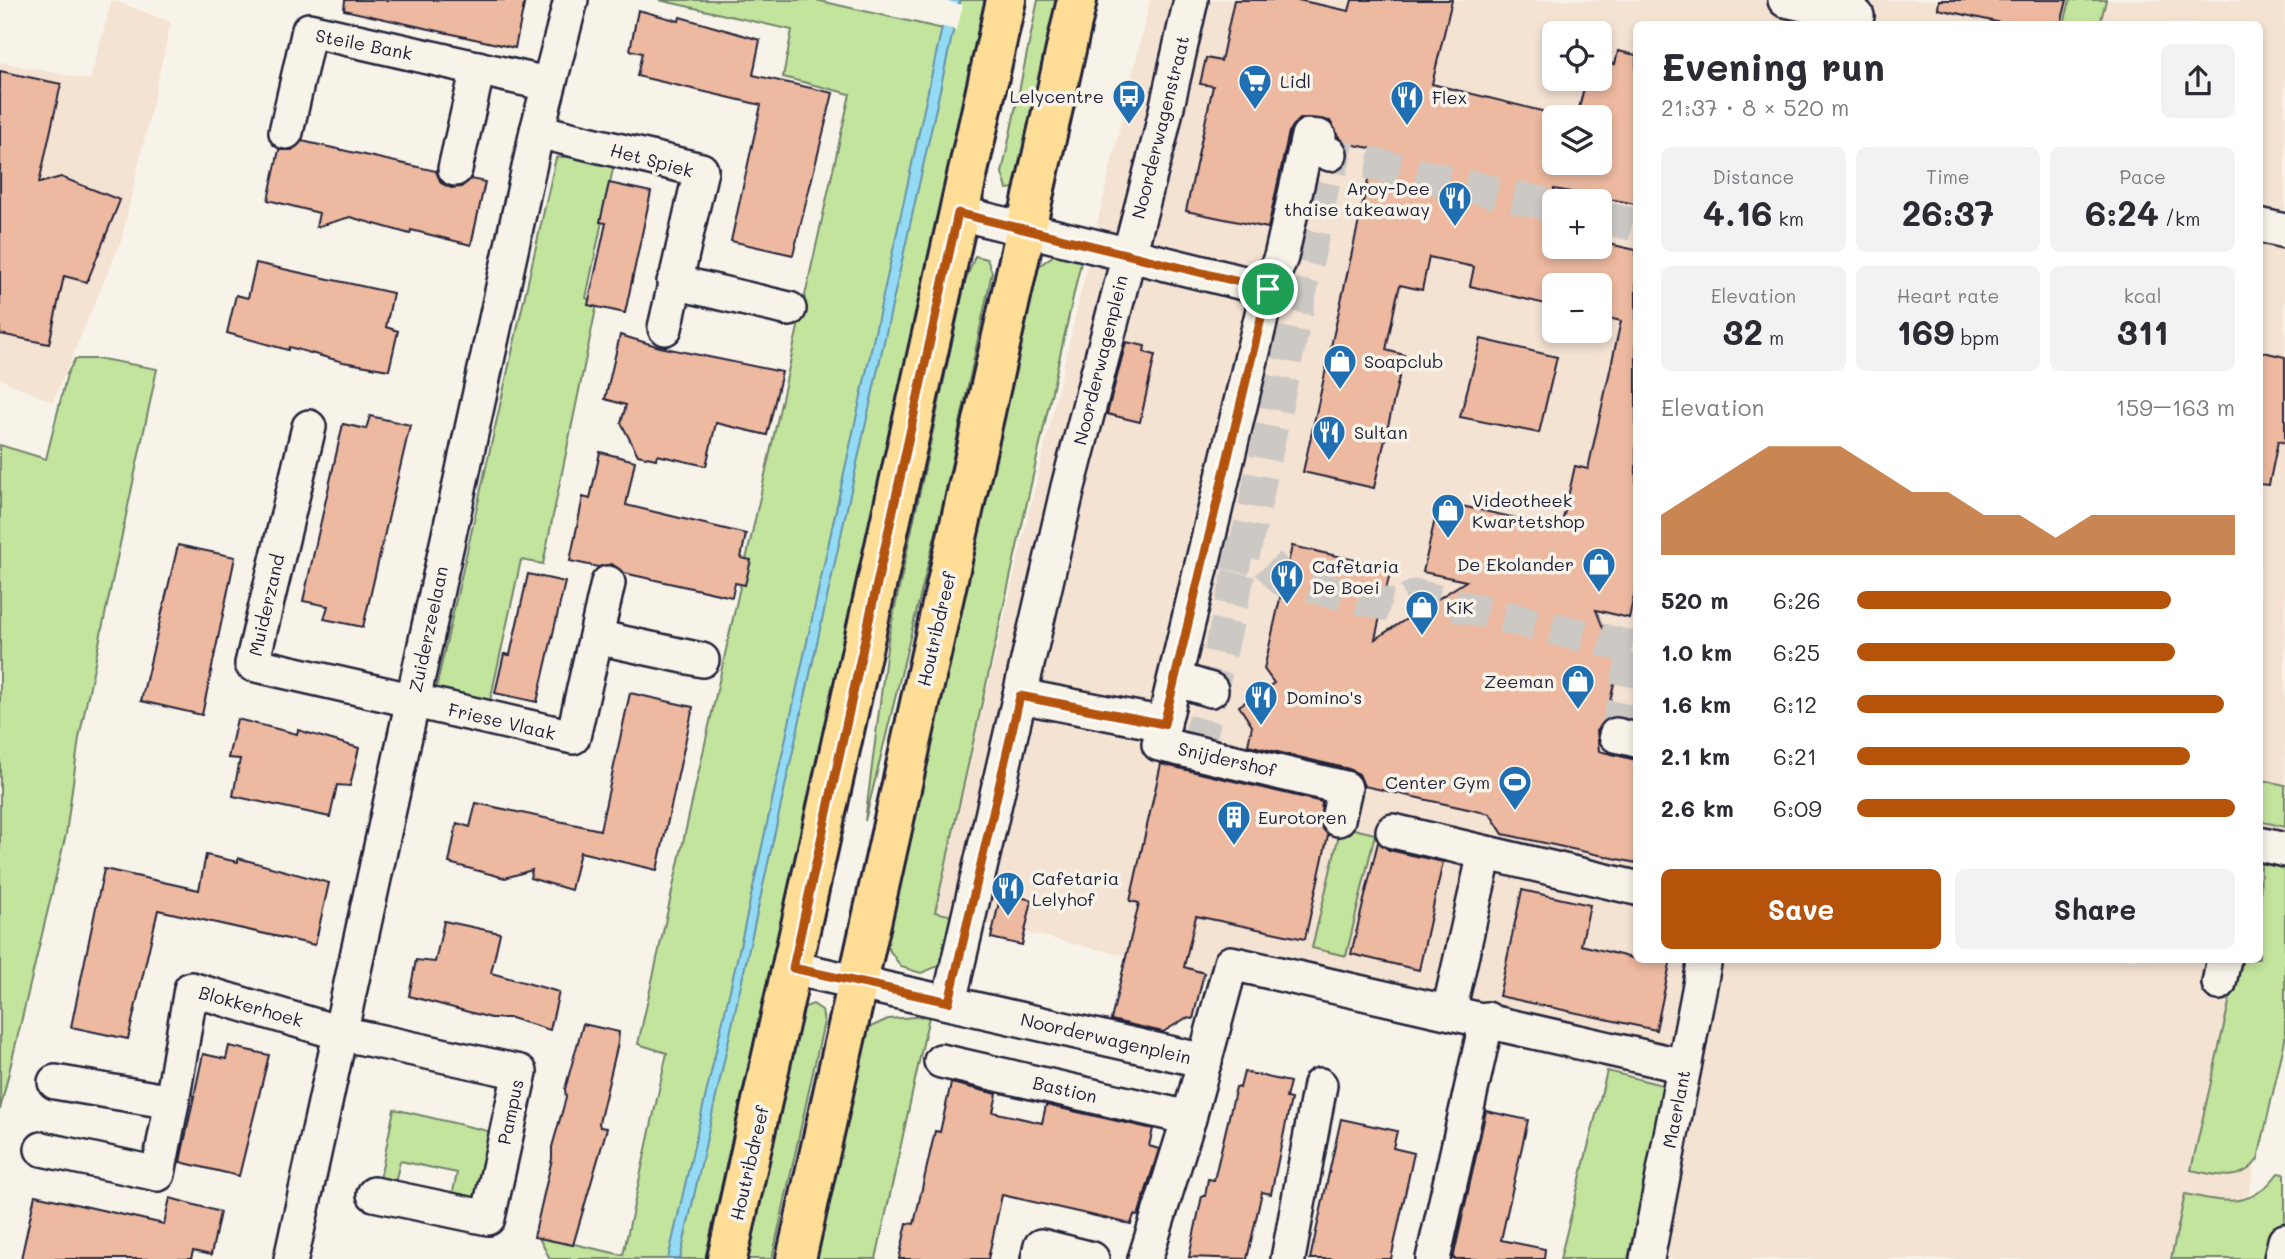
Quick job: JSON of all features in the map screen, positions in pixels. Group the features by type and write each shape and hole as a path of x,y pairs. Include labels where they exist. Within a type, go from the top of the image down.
{"main road":[{"name":"Houtribdreef","path":"727,1259 1006,0"},
{"name":"Houtribdreef","path":"796,1259 1077,0"}],"street":[{"name":"Zuiderzeelaan","path":"291,1259 547,84 571,0"},
{"name":"Noorderwagenstraat","path":"1127,255 1160,137 1191,0"},
{"path":"1785,0 1857,16"},
{"name":"Steile Bank","path":"286,132 309,30 547,84"},
{"path":"455,169 478,68"},
{"name":"Het Spiek","path":"537,131 701,170 665,328"},
{"path":"1164,724 1268,289 1281,257 1308,136 1319,137 1317,148 1330,155"},
{"path":"958,213 1127,255"},
{"path":"2263,226 2285,231"},
{"name":"Noorderwagenplein","path":"949,1002 1068,487 1127,255 1268,289"},
{"path":"674,282 789,309"},
{"name":"Muiderzand","path":"309,427 252,664 413,701"},
{"name":"Friese Vlaak","path":"413,701 573,737 608,583"},
{"path":"596,637 702,660"},
{"path":"1175,679 1211,690"},
{"name":"Snijdershof","path":"1020,696 1164,724 1159,744 1345,788 1338,819"},
{"path":"1393,831 1633,887"},
{"path":"2263,845 2285,849"},
{"path":"1486,853 1449,1011 1684,1066"},
{"name":"Noorderwagenplein","path":"793,968 1205,1061 1231,963 1449,1011"},
{"name":"Maerlant","path":"1647,1259 1704,963"},
{"name":"Blokkerhoek","path":"42,1149 158,1174 191,989 340,1033"},
{"path":"1433,1259 1487,1019"},
{"name":"Pampus","path":"340,1033 520,1072 488,1218 374,1195"},
{"name":"Bastion","path":"941,1061 1189,1118"},
{"path":"1144,1259 1205,1061"},
{"path":"55,1082 172,1102"},
{"path":"1289,1259 1320,1085"},
{"path":"1038,1259 1041,1246 1092,1259"}],"shaded area":[{"path":"112,0 171,22 121,241 53,402 0,379 0,62 90,80"},
{"path":"1150,0 2285,0 2285,1013 2236,1259 1629,1259 1669,1084 935,911"}],"green space":[{"path":"659,0 816,0 952,31 959,0 989,0 705,1259 550,1259 538,1236 623,1255 667,1053 638,1044 850,94 783,77 792,30"},
{"path":"1038,0 1061,0 1016,188 1007,189 1002,173"},
{"path":"2070,0 2106,0 2101,21 2065,21"},
{"path":"576,155 614,164 586,298 597,304 543,564 521,560 487,715 434,697 556,158"},
{"path":"1061,250 1083,253 935,912 949,915 958,935 946,963 921,973 901,967 886,945 1032,285 1039,266"},
{"path":"975,256 987,259 992,272 945,495 865,821 888,640 965,282"},
{"path":"75,359 102,359 157,369 79,738 66,834 0,1110 0,445 46,459 67,374"},
{"path":"2263,780 2285,785 2285,827 2263,822"},
{"path":"1341,826 1375,834 1346,956 1312,948"},
{"path":"2263,864 2285,869 2285,1040 2258,1159 2251,1167 2236,1175 2191,1170 2238,963 2263,963"},
{"path":"813,1004 822,1010 824,1022 772,1259 745,1259 802,1008"},
{"path":"929,1016 876,1259 814,1259 866,1029 888,1019"},
{"path":"1607,1071 1666,1086 1628,1259 1560,1259"},
{"path":"394,1109 492,1132 478,1196 470,1205 451,1201 457,1173 400,1161 394,1188 379,1184"},
{"path":"2278,1173 2285,1174 2285,1217 2276,1259 2171,1259 2185,1194 2225,1201 2247,1198 2268,1185"}],"water":[{"path":"948,0 960,0 680,1259 668,1259 741,942"}],"pier":[{"path":"944,1 963,5 957,30 938,26"}],"building":[{"path":"345,0 525,0 515,48 344,10"},
{"path":"1234,0 1298,0 1349,11 1352,0 1452,0 1432,84 1542,111 1542,175 1612,175 1612,105 1580,105 1583,91 1612,91 1612,63 1615,64 1618,51 1633,54 1633,203 1612,200 1612,189 1542,189 1542,259 1612,259 1612,245 1633,249 1633,600 1629,618 1596,610 1618,666 1606,719 1597,731 1599,751 1633,759 1633,862 1503,834 1490,814 1364,786 1359,774 1349,769 1248,745 1252,726 1239,706 1274,683 1264,669 1292,546 1391,568 1375,639 1466,581 1423,572 1439,501 1561,528 1575,466 1588,469 1621,321 1612,319 1612,273 1542,273 1542,303 1470,286 1474,267 1429,257 1422,290 1400,285 1396,301 1386,350 1404,355 1374,488 1303,472 1375,149 1345,143 1330,121 1301,118 1289,132 1268,228 1186,211 1213,86 1200,84 1206,58 1221,61"},
{"path":"1939,0 2067,0 2062,21 1992,21 1938,9"},
{"path":"638,10 679,21 680,17 760,40 753,75 833,93 793,255 731,241 761,105 637,76 642,53 630,50"},
{"path":"0,71 61,84 39,183 61,177 120,200 87,282 64,276 49,344 0,334"},
{"path":"302,141 436,171 441,183 451,188 461,187 471,179 485,182 471,245 411,230 410,234 350,217 316,227 319,213 268,200 279,150 292,150"},
{"path":"609,183 651,192 625,313 588,305 606,223 600,222"},
{"path":"256,263 393,293 386,327 398,331 389,370 343,362 289,347 288,350 227,333 236,295 248,298"},
{"path":"620,335 660,347 782,372 767,435 716,423 706,466 657,455 656,459 638,455 621,423 626,405 605,399"},
{"path":"1481,339 1557,357 1539,433 1460,417"},
{"path":"1126,342 1145,346 1144,352 1155,355 1140,422 1107,414"},
{"path":"2263,352 2285,357 2285,443 2278,441 2269,485 2263,484"},
{"path":"370,416 410,425 363,627 324,619 328,606 303,601 343,424 366,429"},
{"path":"600,452 635,461 626,505 746,534 741,558 751,560 745,585 735,583 732,597 624,573 612,564 598,567 570,561 583,497 590,499"},
{"path":"178,545 235,557 202,715 141,701"},
{"path":"528,574 565,582 537,702 495,693 504,654 510,655"},
{"path":"630,693 693,707 657,870 580,852 571,890 530,878 532,870 505,878 449,863 457,823 470,827 476,803 600,830"},
{"path":"237,719 297,734 298,730 359,748 350,786 337,785 330,817 233,796 240,759 228,758"},
{"name":"Eurotoren","path":"1161,764 1322,802 1320,824 1328,835 1305,939 1196,916 1184,967 1204,973 1193,1019 1186,1018 1163,1032 1111,1020 1139,903 1130,901"},
{"path":"1378,842 1389,850 1443,862 1419,970 1351,954"},
{"path":"206,855 238,862 238,858 329,883 315,945 158,910 128,1039 71,1027 104,869 199,890"},
{"path":"1522,890 1590,905 1581,945 1633,958 1633,963 1670,963 1656,1030 1499,996"},
{"path":"1001,893 1032,900 1022,945 991,938"},
{"path":"444,921 500,933 491,973 559,992 550,1030 511,1018 491,1018 409,996 416,960 435,962"},
{"path":"583,1024 619,1032 599,1123 600,1127 607,1128 573,1245 534,1237 552,1159 552,1147 566,1098 565,1089"},
{"path":"229,1046 269,1055 239,1176 180,1162 203,1054 226,1059"},
{"path":"1244,1072 1290,1082 1286,1098 1291,1099 1271,1194 1262,1192 1247,1259 1189,1257 1202,1196 1205,1196 1208,1179 1214,1180 1236,1087 1240,1088"},
{"path":"951,1083 997,1094 993,1112 1042,1123 1046,1105 1153,1129 1149,1146 1159,1149 1138,1216 1134,1215 1131,1224 1002,1195 988,1259 899,1259 907,1223 914,1224 935,1131 940,1132"},
{"path":"1486,1111 1528,1120 1501,1240 1545,1249 1544,1259 1453,1259"},
{"path":"1341,1119 1397,1131 1393,1148 1414,1153 1391,1259 1310,1259"},
{"path":"35,1195 164,1224 170,1198 220,1212 211,1255 193,1251 191,1259 21,1259"}],"tunnel":[{"path":"1197,751 1253,514 1330,154 1542,203"},
{"path":"1612,220 1633,224"},
{"path":"1220,551 1266,561 1283,580 1393,606 1417,596 1633,648"},
{"path":"1616,735 1633,655"}],"place":[{"name":"Lidl","path":"1255,111"},
{"name":"Lelycentre","path":"1129,126"},
{"name":"Flex","path":"1407,127"},
{"name":"Aroy-Dee thaise takeaway","path":"1455,228"},
{"name":"Soapclub","path":"1340,391"},
{"name":"Sultan","path":"1329,462"},
{"name":"Videotheek Kwartetshop","path":"1448,540"},
{"name":"De Ekolander","path":"1599,594"},
{"name":"Cafetaria De Boei","path":"1287,606"},
{"name":"KiK","path":"1422,637"},
{"name":"Zeeman","path":"1578,711"},
{"name":"Domino's","path":"1261,727"},
{"name":"Center Gym","path":"1515,812"},
{"name":"Eurotoren","path":"1234,847"},
{"name":"Cafetaria Lelyhof","path":"1008,918"}],"route":[{"path":"958,213 1268,289 1164,724 1020,696 949,1002 793,968 958,213"}]}
